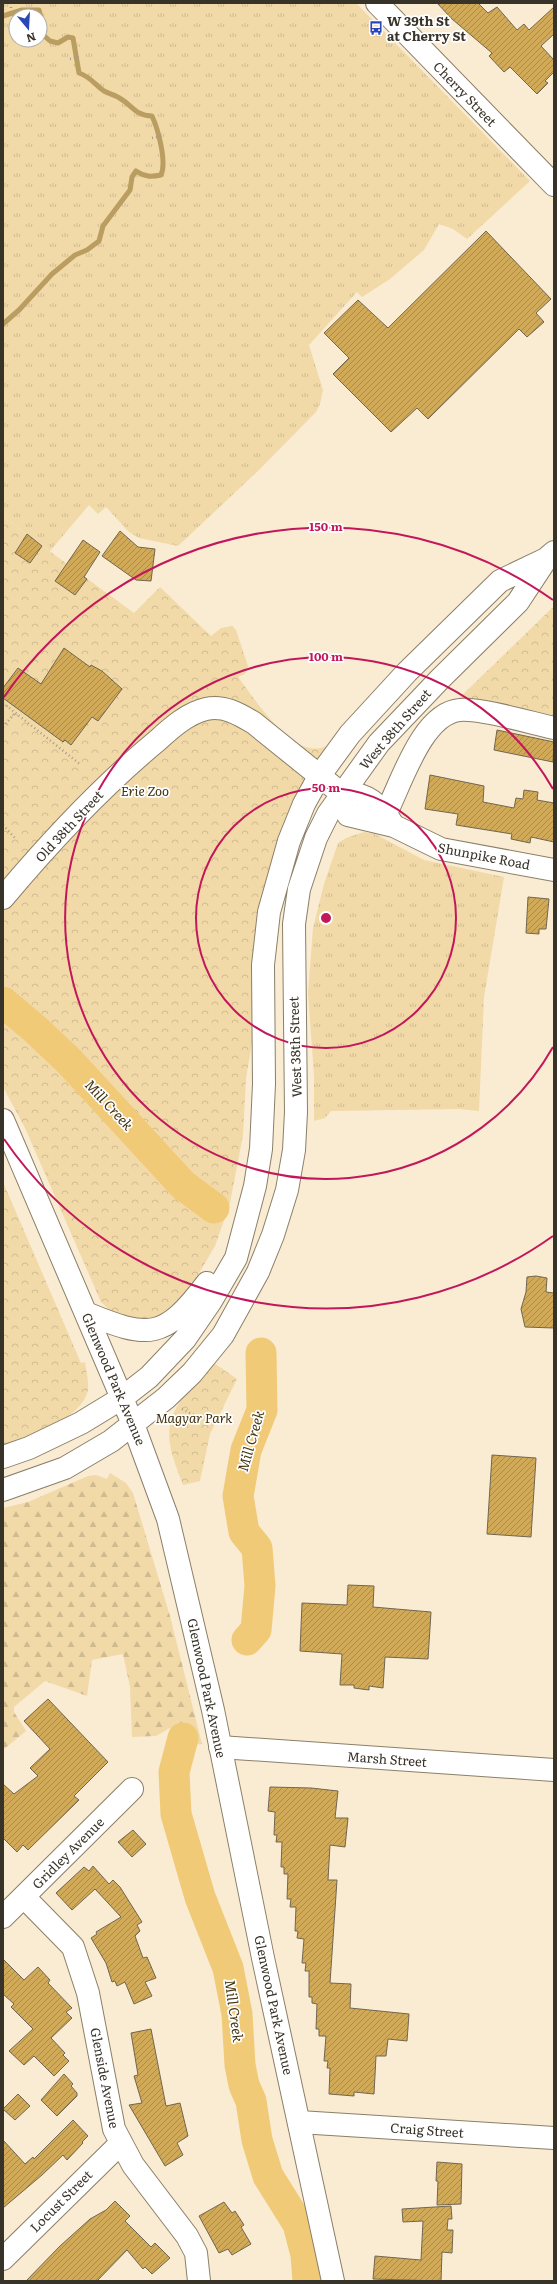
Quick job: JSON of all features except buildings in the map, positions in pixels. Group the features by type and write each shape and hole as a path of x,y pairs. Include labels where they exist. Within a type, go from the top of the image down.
{"main road":[{"name":"Cherry Street","path":"377,3 554,185"},
{"name":"West 38th Street","path":"3,1457 30,1448 74,1427 122,1398 149,1377 185,1339 212,1301 236,1258 250,1205 261,1149 264,1084 263,965 269,912 289,841 297,822 320,776 350,734 406,672 500,581 551,555"},
{"name":"West 38th Street","path":"3,1490 65,1468 88,1456 133,1424 177,1388 192,1373 223,1335 258,1272 273,1236 287,1190 294,1150 296,1112 294,924 299,889 318,833 342,794 379,744 400,720 518,602 551,555"},
{"name":"Old 38th Street","path":"3,898 94,798 174,726 204,709 218,707 244,716 320,776"},
{"path":"390,820 422,739 438,720 449,713 470,711 554,728"},
{"path":"320,776 342,794"},
{"name":"Shunpike Road","path":"342,794 354,792 362,795 390,820 433,847 554,870"},
{"name":"Glenwood Park Avenue","path":"3,1120 133,1424 168,1519 188,1595 333,2281"},
{"path":"86,1313 120,1327 139,1331 154,1330 167,1323 186,1309 208,1281 250,1205"},
{"name":"Marsh Street","path":"220,1747 554,1770"},
{"name":"Gridley Avenue","path":"3,1918 132,1789"},
{"name":"Glenside Avenue","path":"24,1897 73,1946 88,1993 114,2129 120,2144 133,2165 187,2236 196,2253 199,2281"},
{"name":"Craig Street","path":"299,2122 554,2138"},
{"name":"Locust Street","path":"3,2258 120,2144"}],"path":[{"path":"70,59 80,57"},
{"path":"152,138 162,136"},
{"path":"3,703 81,765"},
{"path":"3,727 15,714"},
{"path":"3,825 15,838"},
{"path":"181,1408 202,1419"}],"green space":[{"path":"3,3 356,3 530,181 467,239 453,229 439,224 424,250 390,279 362,297 357,292 309,345 323,390 320,404 316,412 259,470 178,546 139,538 129,532 106,507 98,514 89,505 50,551 3,517"},
{"name":"Erie Zoo","path":"3,517 134,613 160,587 211,636 221,628 232,626 236,630 248,666 245,674 238,677 265,713 276,726 301,745 314,749 326,746 289,818 273,856 260,904 254,1031 246,1078 243,1135 230,1203 215,1246 188,1292 176,1308 148,1322 112,1312 101,1302 25,1128 3,1087"},
{"path":"552,608 554,608 554,721 455,702"},
{"path":"364,832 375,834 424,860 504,877 484,997 479,1111 459,1109 331,1111 325,1118 314,1121 314,1076 308,993 313,928 324,884 338,843 346,838"},
{"path":"3,1182 81,1363 85,1362 88,1390 84,1400 76,1410 53,1426 3,1446"},
{"name":"Magyar Park","path":"214,1363 237,1379 210,1434 200,1481 183,1485 170,1444 169,1431 171,1420 182,1399"},
{"path":"110,1473 126,1483 133,1493 170,1616 202,1744 192,1745 170,1728 156,1736 132,1737 130,1687 123,1654 92,1660 87,1696 45,1681 14,1707 14,1712 26,1731 3,1750 3,1508 28,1502 88,1476 96,1475 107,1479"}],"waterway":[{"path":"3,16 8,14"},
{"path":"3,324 19,310 52,274 75,255 87,250 99,241 103,226 130,190 132,177 136,171 148,176 154,176 161,175 163,169 161,146 152,116 138,112 119,98 104,91 90,79 79,73 73,38 68,37 58,43 48,39"},
{"name":"Mill Creek","path":"3,1002 69,1061 183,1185 214,1208"},
{"name":"Mill Creek","path":"247,1640 256,1630 260,1586 257,1548 244,1532 238,1496 246,1450 262,1410 261,1353"},
{"name":"Mill Creek","path":"183,1738 174,1772 176,1814 200,1897 228,1968 237,2014 240,2065 244,2085 251,2101 257,2140 268,2176 298,2224 306,2255 308,2281"}],"place":[{"name":"W 39th St at Cherry St","path":"376,28"}]}
